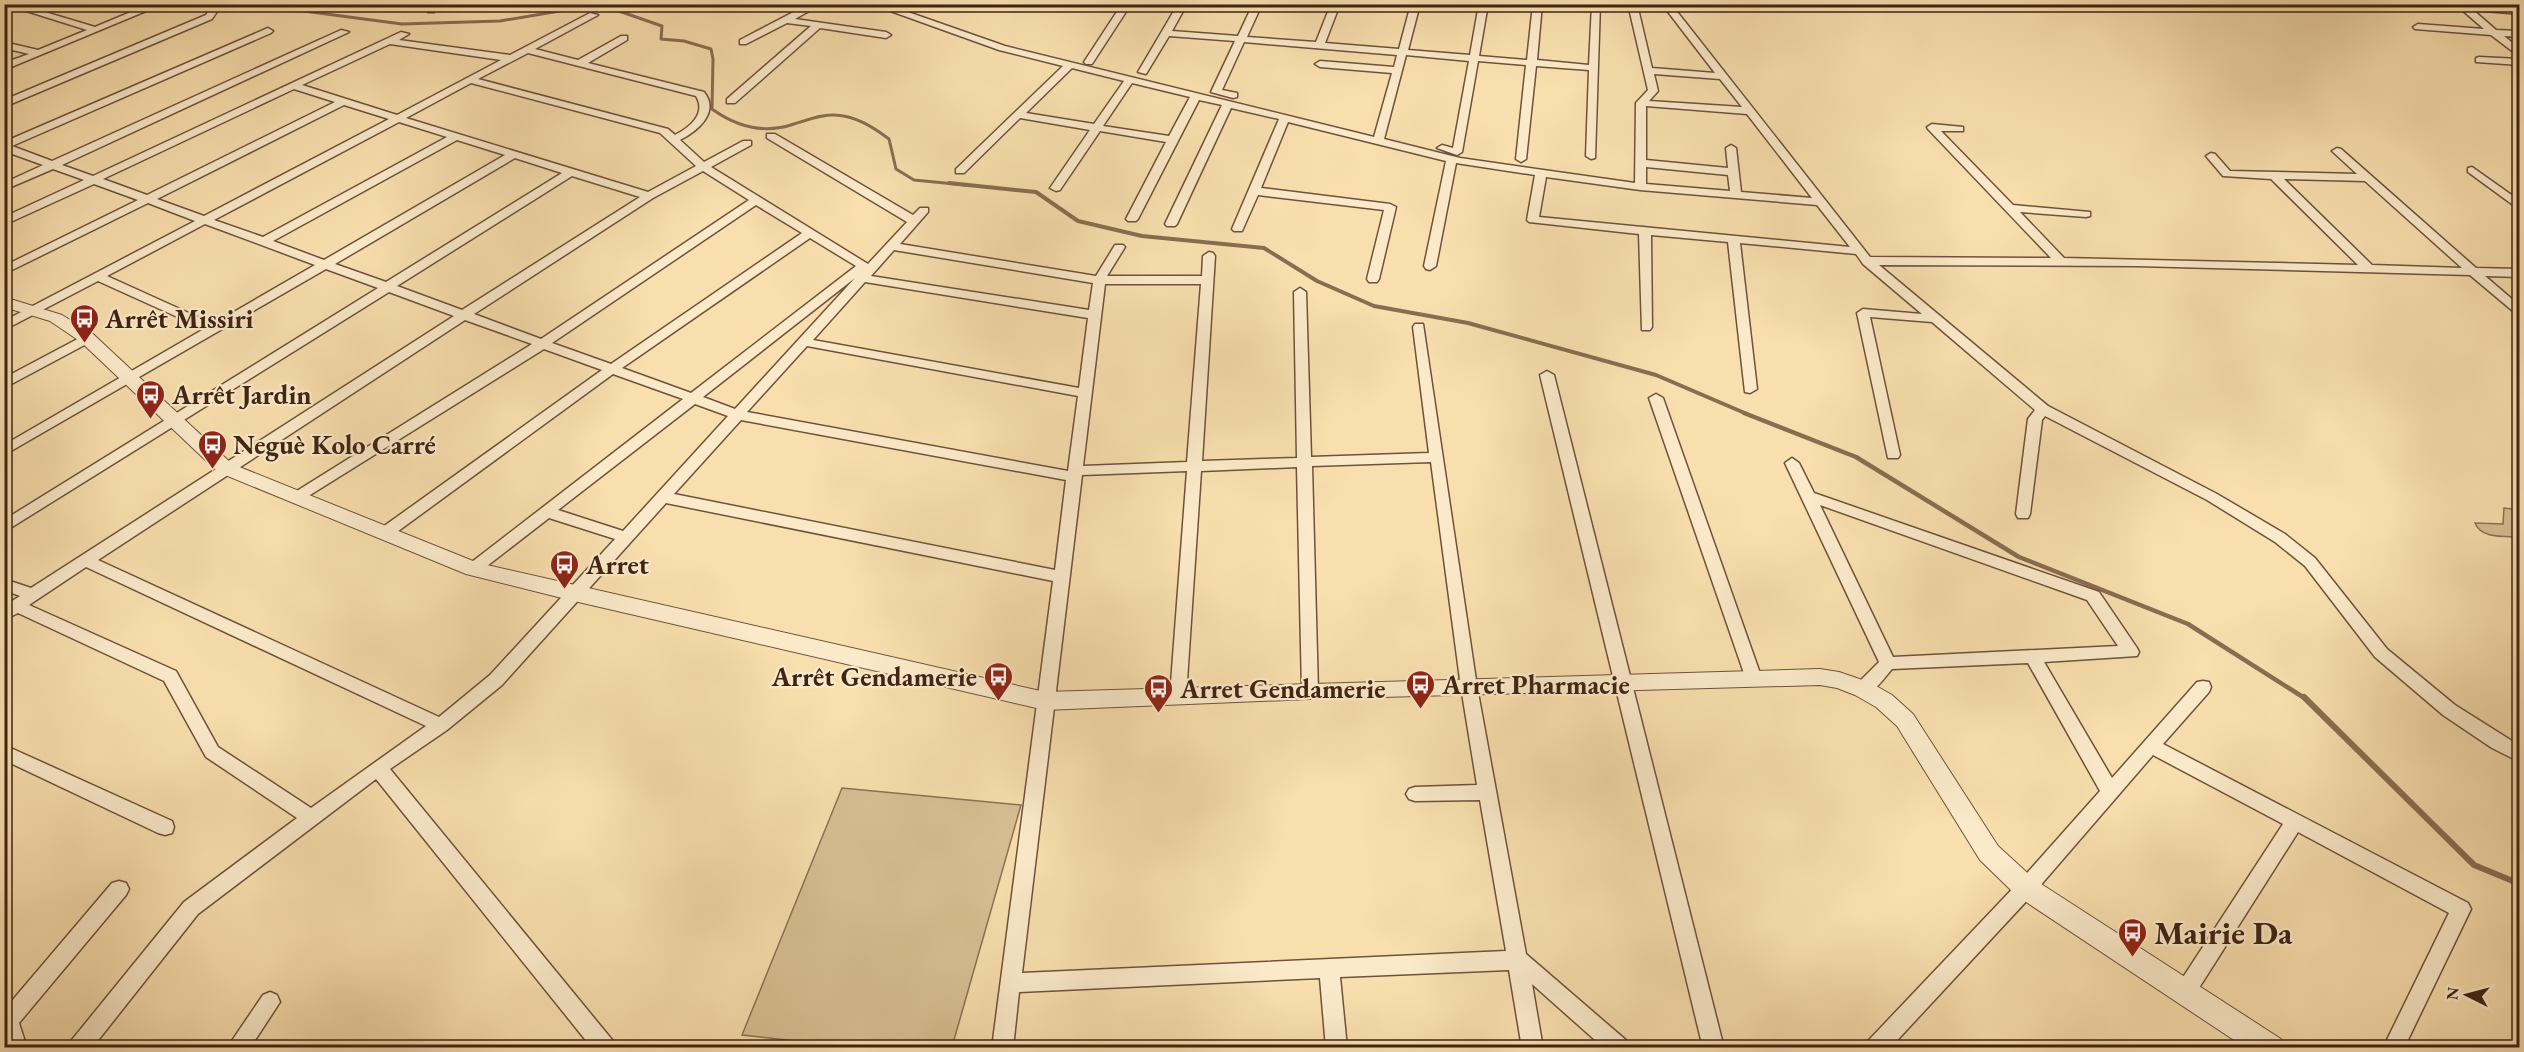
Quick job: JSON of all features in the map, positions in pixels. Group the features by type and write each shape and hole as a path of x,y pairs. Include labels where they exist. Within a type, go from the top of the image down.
{"street":[{"path":"7,4 97,30"},
{"path":"4,67 154,6 148,4"},
{"path":"743,42 817,4"},
{"path":"875,4 1002,48 1285,117 1457,152 1484,4"},
{"path":"1089,62 1127,4"},
{"path":"1143,72 1183,4"},
{"path":"1258,4 1216,92 1380,135 1452,159 1640,187 1820,202"},
{"path":"1320,45 1336,4"},
{"path":"1380,135 1416,4"},
{"path":"1521,159 1538,4"},
{"path":"1591,156 1596,4"},
{"path":"1632,4 1653,91 1641,103 1640,187"},
{"path":"1666,4 1720,76 1863,256 2043,409 2212,497 2280,538 2310,562 2381,653 2449,710 2520,755"},
{"path":"2430,4 2520,11"},
{"path":"2465,6 2520,54"},
{"path":"4,104 209,17 215,8"},
{"path":"4,326 593,15"},
{"path":"786,20 886,35"},
{"path":"731,101 818,25"},
{"path":"2418,27 2520,34"},
{"path":"4,147 268,31"},
{"path":"4,187 344,32"},
{"path":"1166,33 1594,68"},
{"path":"4,222 404,34"},
{"path":"579,64 624,38"},
{"path":"388,41 511,58"},
{"path":"4,45 39,53"},
{"path":"526,50 700,94 705,99 705,116 702,122 673,140"},
{"path":"2479,60 2520,62"},
{"path":"1320,64 1397,70"},
{"path":"960,171 1070,65"},
{"path":"1649,71 1720,76"},
{"path":"1056,188 1130,79"},
{"path":"469,80 664,131 703,167 865,271 1095,315"},
{"path":"294,86 649,196"},
{"path":"1132,219 1196,96"},
{"path":"4,271 344,101"},
{"path":"1171,224 1228,103"},
{"path":"1641,103 1748,111"},
{"path":"1018,115 1173,140"},
{"path":"1238,229 1285,117"},
{"path":"1959,129 1932,127 2060,261"},
{"path":"263,242 456,136"},
{"path":"78,1047 191,908 378,768 441,725 496,681 804,342 865,271 919,216 771,136"},
{"path":"10,610 225,468 649,196 747,143"},
{"path":"4,147 738,415 1075,474 1193,466 1437,457"},
{"path":"1731,148 1736,195"},
{"path":"2337,151 2520,313"},
{"path":"4,451 514,154"},
{"path":"2211,156 2227,174 2367,178"},
{"path":"1430,266 1452,159"},
{"path":"1640,164 1734,172"},
{"path":"2472,170 2520,207"},
{"path":"4,527 571,172"},
{"path":"1541,172 1533,220 1734,239 1863,256 2520,273"},
{"path":"2274,175 2369,269"},
{"path":"1254,191 1390,207 1373,279"},
{"path":"297,497 542,344 756,200"},
{"path":"2010,208 2086,214"},
{"path":"1645,231 1646,327"},
{"path":"385,533 612,369 809,233"},
{"path":"1734,239 1750,389"},
{"path":"891,246 1099,280 1207,280"},
{"path":"1002,1047 1099,280 1119,247"},
{"path":"1178,696 1209,256"},
{"path":"473,569 693,399 865,271"},
{"path":"97,276 212,328"},
{"path":"1300,292 1310,691"},
{"path":"4,302 56,318 87,338 225,468 473,569 1045,701 1820,677 1839,680 1863,689 1884,701 1905,720 1989,853 2026,888 2271,1047"},
{"path":"1893,455 1863,313 1937,319"},
{"path":"1419,327 1469,687 1533,1047"},
{"path":"4,384 87,338"},
{"path":"804,342 1085,393"},
{"path":"1546,375 1714,1047"},
{"path":"1656,398 1754,679"},
{"path":"2023,514 2035,419 2043,409"},
{"path":"1792,463 1888,663"},
{"path":"1808,496 2093,596 2131,652 1888,663 1863,689"},
{"path":"663,497 1061,577"},
{"path":"548,512 626,537"},
{"path":"85,561 441,725"},
{"path":"4,584 33,595"},
{"path":"10,610 170,675 212,752 311,818"},
{"path":"2032,656 2110,792"},
{"path":"1875,1047 2026,888 2203,687"},
{"path":"2151,746 2461,909 2393,1047"},
{"path":"4,752 165,827"},
{"path":"378,768 606,1047"},
{"path":"1415,794 1488,792"},
{"path":"2185,992 2295,822"},
{"path":"17,1047 6,1015 119,889"},
{"path":"1009,983 1519,960 1620,1047"},
{"path":"1329,968 1337,1047"},
{"path":"237,1047 270,1002"}],"shaded area":[{"path":"2504,508 2519,510 2519,537 2494,536 2478,528 2475,523 2503,524"},
{"path":"842,788 1021,805 952,1047 851,1047 742,1035"}],"waterway":[{"path":"250,4 402,24 500,21 601,4"},
{"path":"619,4 613,9 662,26 661,39 684,41 711,49 713,59 712,109 731,120 752,127 772,128 825,115 850,117 870,126 889,139 896,169 914,180 965,185"},
{"path":"949,183 1036,192 1078,221 1142,236 1264,248 1317,281 1374,306 1468,323 1656,375 1747,414"},
{"path":"1744,413 1856,457 2019,557 2188,624 2306,699"},
{"path":"2304,697 2474,865 2520,884"}],"place":[{"name":"Arrêt Missiri","path":"84,344"},
{"name":"Arrêt Jardin","path":"151,420"},
{"name":"Neguè Kolo Carré","path":"212,470"},
{"name":"Arret","path":"565,590"},
{"name":"Arrêt Gendamerie","path":"998,702"},
{"name":"Arret Pharmacie","path":"1421,710"},
{"name":"Arret Gendamerie","path":"1159,714"},
{"name":"Mairie Da","path":"2133,958"}]}
